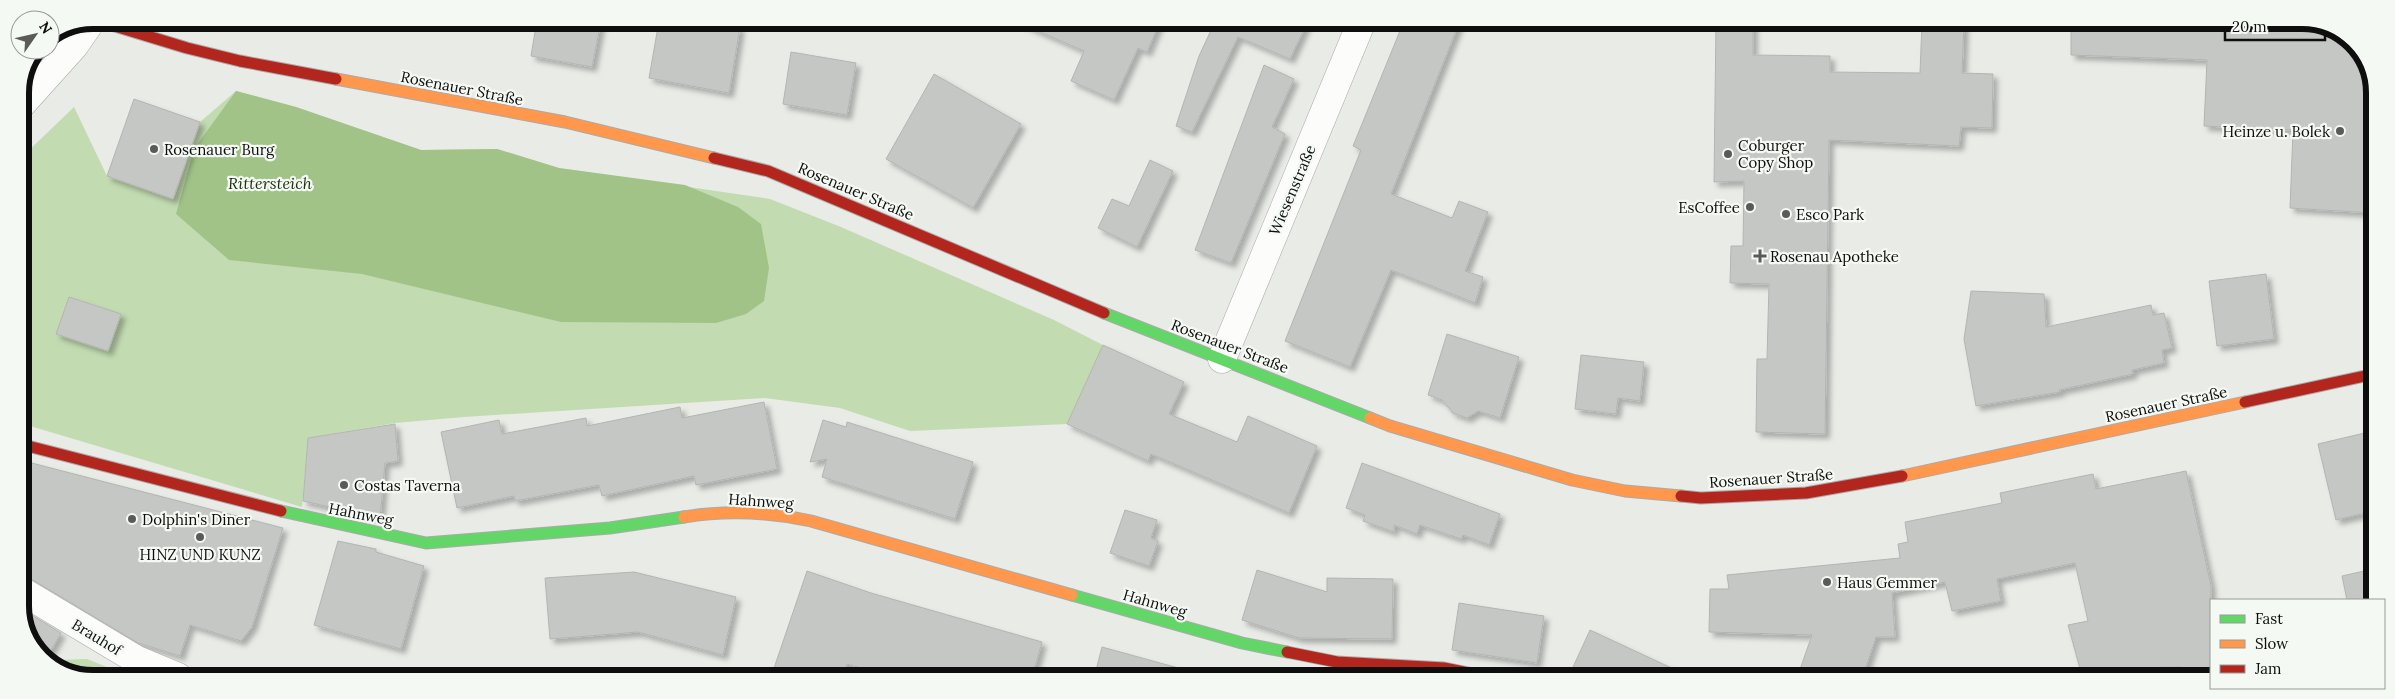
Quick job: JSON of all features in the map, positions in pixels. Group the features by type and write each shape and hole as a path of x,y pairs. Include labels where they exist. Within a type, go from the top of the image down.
{"street":[{"path":"29,96 87,29"},
{"name":"Rosenauer Straße","path":"124,29 187,48 240,61 565,122 768,171 1117,318 1390,426 1562,477 1625,491 1701,498 1806,493 1860,485 2366,376"},
{"name":"Wiesenstraße","path":"1222,359 1359,29"},
{"name":"Hahnweg","path":"29,446 314,520 426,543 506,538 610,528 709,513 778,514 811,521 1242,643 1337,662 1454,670"},
{"name":"Brauhof","path":"29,595 137,660 161,670"}],"shaded area":[{"path":"236,91 296,107 421,150 497,149 559,168 770,199 841,227 1054,320 1103,345 1067,424 910,431 840,408 765,398 395,423 308,438 302,507 29,426 29,150 74,107 107,176 173,199 200,122"},
{"path":"87,659 114,670 85,670 58,660"}],"water":[{"name":"Rittersteich","path":"236,91 296,107 421,150 497,149 559,168 685,185 738,207 761,224 769,268 764,301 746,314 716,323 561,322 362,274 229,260 176,214 194,149"}],"building":[{"path":"536,29 599,29 592,67 531,56"},
{"path":"658,29 740,29 729,93 649,78"},
{"path":"1033,29 1157,29 1147,52 1138,48 1114,100 1071,81 1084,51"},
{"path":"1212,29 1304,29 1290,59 1238,37 1192,132 1176,126 1199,56"},
{"path":"1401,29 1457,29 1391,194 1452,218 1459,201 1488,212 1465,271 1483,277 1475,303 1391,270 1350,367 1285,341 1361,150 1353,146"},
{"name":"Esco Park","path":"1716,29 1753,29 1753,55 1830,56 1830,72 1920,73 1922,29 1964,29 1962,73 1993,74 1992,128 1961,127 1959,146 1829,140 1825,434 1756,432 1757,359 1767,359 1769,284 1730,283 1731,246 1743,246 1744,181 1714,182"},
{"path":"2071,29 2310,29 2327,34 2338,40 2353,54 2360,65 2365,80 2366,213 2290,208 2293,130 2204,126 2207,60 2071,55"},
{"path":"791,52 856,63 847,115 783,104"},
{"path":"1264,65 1294,79 1272,127 1285,134 1231,263 1195,250"},
{"path":"934,74 1021,124 973,208 886,159"},
{"name":"Rosenauer Burg","path":"134,99 200,122 173,199 107,176"},
{"path":"1150,160 1173,171 1137,247 1098,228 1112,199 1129,206"},
{"path":"2266,274 2274,339 2217,346 2209,281"},
{"path":"1971,291 2044,294 2046,327 2151,305 2153,315 2164,313 2172,348 2162,350 2164,363 2132,370 2133,374 2059,390 2060,392 1976,406 1964,339"},
{"path":"69,297 121,314 108,351 56,334"},
{"path":"1447,334 1519,357 1500,418 1478,411 1467,418 1453,413 1442,400 1428,395"},
{"path":"1103,345 1184,382 1169,414 1237,442 1248,416 1317,446 1289,513 1151,454 1148,461 1067,424"},
{"path":"1581,355 1644,362 1640,401 1618,398 1616,414 1575,409"},
{"path":"764,402 777,469 696,485 694,476 602,496 599,485 515,501 514,496 457,508 441,432 499,420 502,434 586,418 587,426 680,407 682,418"},
{"path":"823,420 846,427 847,422 973,462 955,519 822,477 827,459 810,462"},
{"name":"Costas Taverna","path":"395,424 398,461 385,463 380,518 303,501 308,438"},
{"path":"2366,433 2366,513 2336,520 2318,444"},
{"path":"29,462 283,528 252,627 241,641 190,625 180,656 138,643 29,578"},
{"path":"1362,463 1500,514 1489,545 1463,535 1461,539 1420,525 1417,534 1394,525 1394,532 1363,521 1365,515 1346,508"},
{"path":"2186,471 2211,586 2210,670 2183,670 2182,667 2080,669 2068,625 2088,621 2075,563 1997,579 2001,601 1952,611 1945,582 1892,593 1895,637 1876,637 1865,670 1800,670 1812,635 1709,632 1710,589 1729,589 1727,575 1900,558 1898,544 1908,542 1905,522 2002,503 2000,493 2093,474 2096,489"},
{"path":"1125,510 1157,520 1151,538 1158,541 1149,566 1110,553"},
{"path":"338,541 376,549 376,552 424,566 401,649 314,625"},
{"path":"1257,570 1327,592 1327,578 1393,579 1392,639 1299,638 1242,620"},
{"path":"807,571 871,593 1042,642 1034,670 867,670 847,664 845,670 773,670"},
{"path":"2366,571 2366,599 2347,599 2342,576"},
{"path":"634,572 736,597 723,655 638,632 550,639 545,578"},
{"path":"1459,603 1544,616 1537,663 1452,650"},
{"path":"29,614 61,633 50,653 40,642 34,631"},
{"path":"1590,630 1676,670 1572,670"},
{"path":"1102,647 1182,669 1182,670 1096,670"}],"traffic: fast":[{"path":"1104,313 1370,418"},
{"path":"281,511 426,543 610,528 684,517"},
{"path":"1072,595 1242,643 1287,652"}],"traffic: slow":[{"path":"336,79 565,122 714,158"},
{"path":"1902,476 2245,402"},
{"path":"1370,418 1390,426 1572,480 1625,491 1681,496"},
{"path":"684,517 716,513 748,513 811,521 1072,595"}],"traffic: jam":[{"path":"125,29 187,48 240,61 336,79"},
{"path":"714,158 768,171 1104,313"},
{"path":"2245,402 2366,376"},
{"path":"29,446 281,511"},
{"path":"1681,496 1701,498 1806,493 1902,476"},
{"path":"1287,652 1337,662 1454,670"}],"place":[{"name":"Heinze u. Bolek","path":"2340,131"},
{"name":"Rosenauer Burg","path":"154,149"},
{"name":"Coburger Copy Shop","path":"1728,154"},
{"name":"EsCoffee","path":"1750,207"},
{"name":"Esco Park","path":"1786,214"},
{"name":"Rosenau Apotheke","path":"1760,256"},
{"name":"Costas Taverna","path":"344,485"},
{"name":"Dolphin's Diner","path":"132,519"},
{"name":"HINZ UND KUNZ","path":"200,537"},
{"name":"Haus Gemmer","path":"1827,582"}]}
